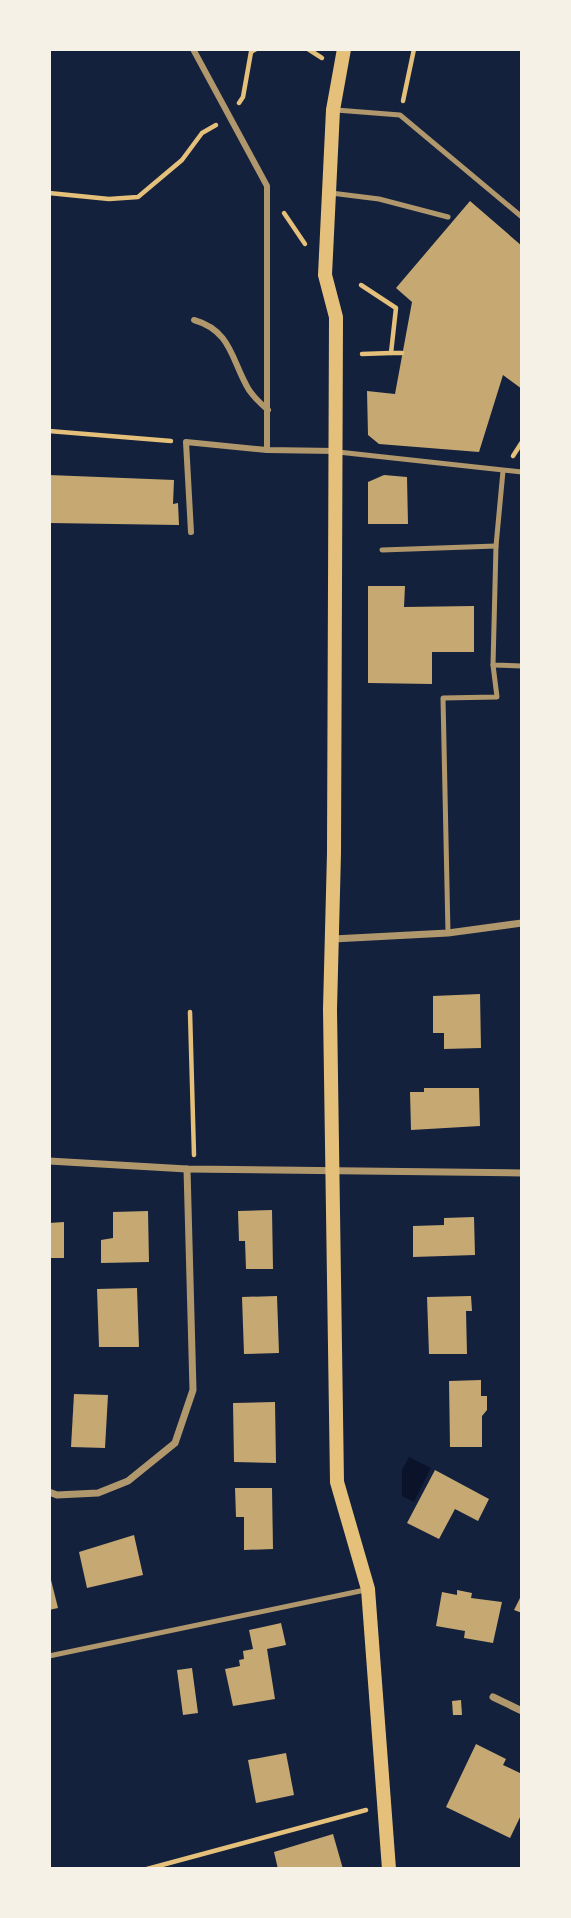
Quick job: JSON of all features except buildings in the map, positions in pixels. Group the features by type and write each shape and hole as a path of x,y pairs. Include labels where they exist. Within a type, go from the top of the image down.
{"main road":[{"path":"344,49 333,110 325,275 336,317 333,939 330,999 337,1482 368,1589 389,1869"}],"street":[{"path":"192,49 267,186 267,450"},
{"path":"194,320 211,325 228,344 250,391 268,410"},
{"path":"191,532 186,442 267,450 335,451"},
{"path":"333,939 449,933 522,923"},
{"path":"49,1161 191,1169 522,1173"},
{"path":"49,1492 57,1496 98,1493 128,1480 175,1443 193,1390 191,1169"},
{"path":"493,1697 522,1711"}],"lane":[{"path":"333,110 400,115 522,217"},
{"path":"327,193 379,199 448,217"},
{"path":"335,451 522,472"},
{"path":"449,933 443,698 497,697 493,664 496,546 503,471"},
{"path":"382,550 496,546"},
{"path":"493,664 522,666"},
{"path":"49,1656 368,1589"}],"path":[{"path":"49,193 109,199 138,197 182,160 202,133 230,117 243,97 251,52 256,49"},
{"path":"308,49 322,58"},
{"path":"400,115 414,49"},
{"path":"361,285 396,308 391,353"},
{"path":"362,354 402,353"},
{"path":"49,431 186,442"},
{"path":"190,1012 191,1169"},
{"path":"147,1869 383,1805"}],"water":[{"path":"409,1457 431,1468 414,1502 402,1496 402,1470"}]}
